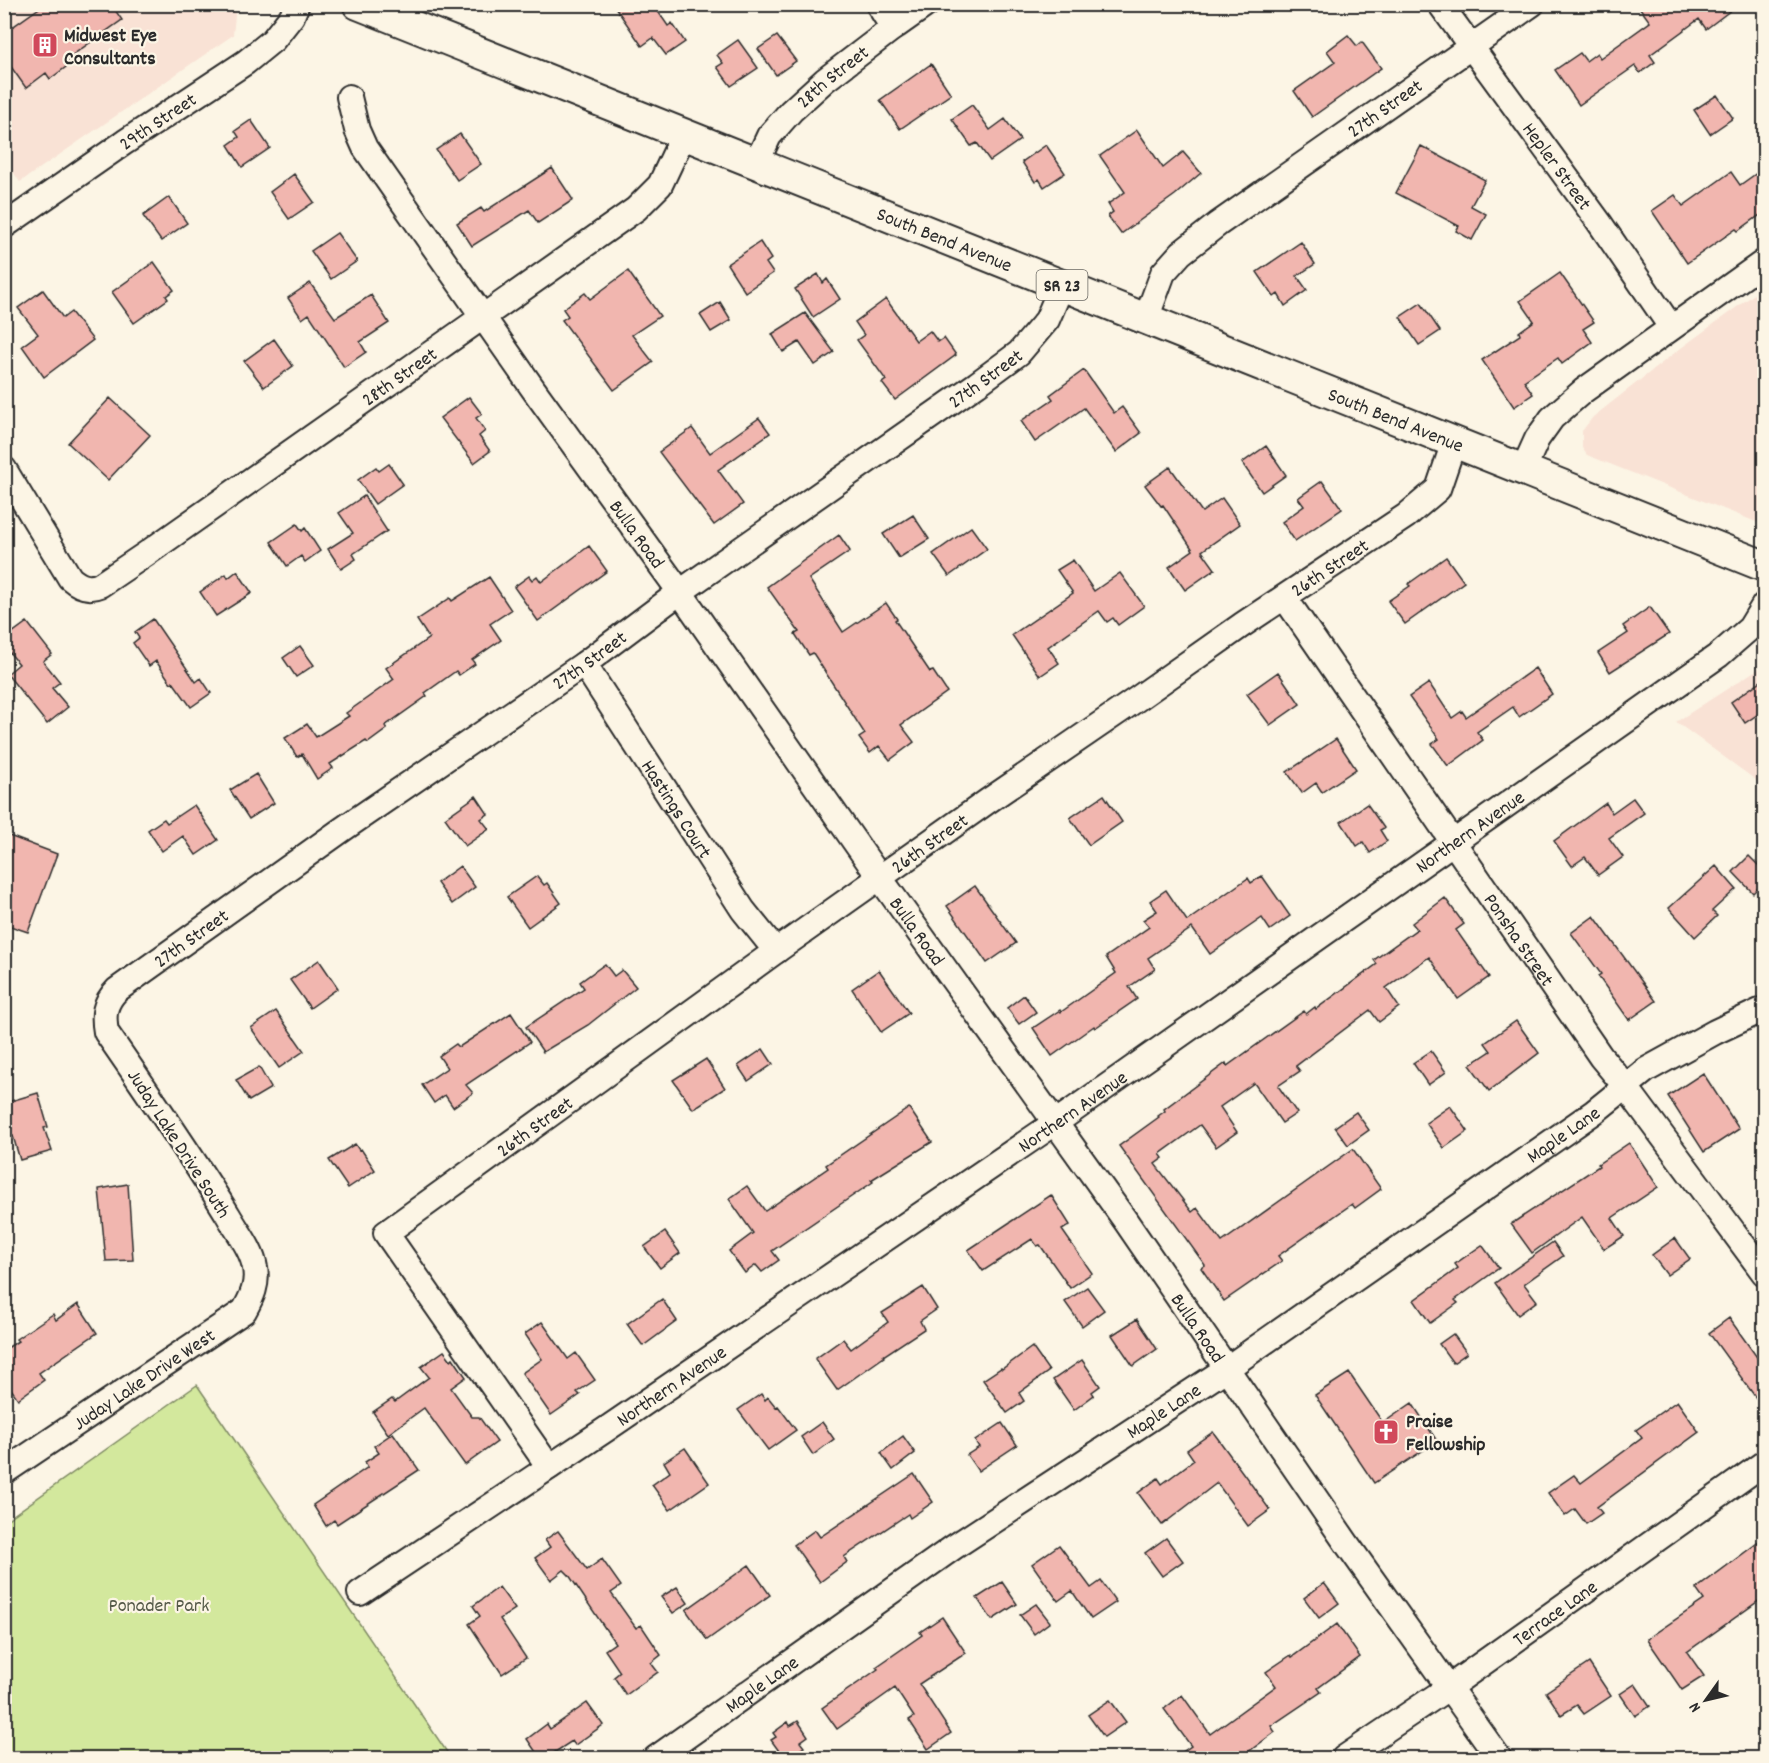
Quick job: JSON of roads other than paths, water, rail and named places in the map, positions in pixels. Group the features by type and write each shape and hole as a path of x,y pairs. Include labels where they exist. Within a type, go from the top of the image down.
{"main road":[{"name":"South Bend Avenue","path":"373,7 756,164 1764,566"}],"street":[{"name":"29th Street","path":"4,226 246,62 273,40 292,16 297,4"},
{"path":"878,4 893,27"},
{"name":"28th Street","path":"756,164 769,136 791,111 825,80 893,27 927,4"},
{"name":"Hepler Street","path":"1440,4 1599,222 1671,327"},
{"name":"27th Street","path":"1146,319 1163,273 1181,253 1218,224 1532,4"},
{"name":"Bulla Road","path":"349,97 357,130 365,148 1125,1221 1448,1688 1499,1758"},
{"name":"28th Street","path":"4,469 70,578 85,587 94,588 146,554 636,209 660,184 684,134"},
{"path":"1523,470 1537,439 1552,418 1583,391 1764,262"},
{"name":"27th Street","path":"104,1019 106,1005 117,990 370,810 584,664 680,592 1019,353 1047,320 1062,285"},
{"name":"26th Street","path":"549,1467 386,1233 988,801 1406,516 1438,489 1454,442"},
{"name":"Ponsha Street","path":"1285,598 1601,1057 1764,1273"},
{"name":"Northern Avenue","path":"360,1593 1055,1123 1576,757 1719,655 1750,628 1764,605"},
{"name":"Hastings Court","path":"584,664 743,910 776,951"},
{"name":"Maple Lane","path":"656,1758 954,1547 1226,1369 1626,1088 1646,1070 1715,1032 1764,1009"},
{"name":"Juday Lake Drive South","path":"104,1019 106,1032 211,1188 252,1255 255,1268"},
{"name":"Juday Lake Drive West","path":"5,1472 244,1311 253,1296 256,1280 255,1268"},
{"name":"Terrace Lane","path":"1344,1758 1448,1688 1764,1463"}],"place":[{"name":"Midwest Eye Consultants","path":"45,45"},
{"name":"Praise Fellowship","path":"1386,1432"}],"park label":[{"name":"Ponader Park","path":"159,1604"}]}
